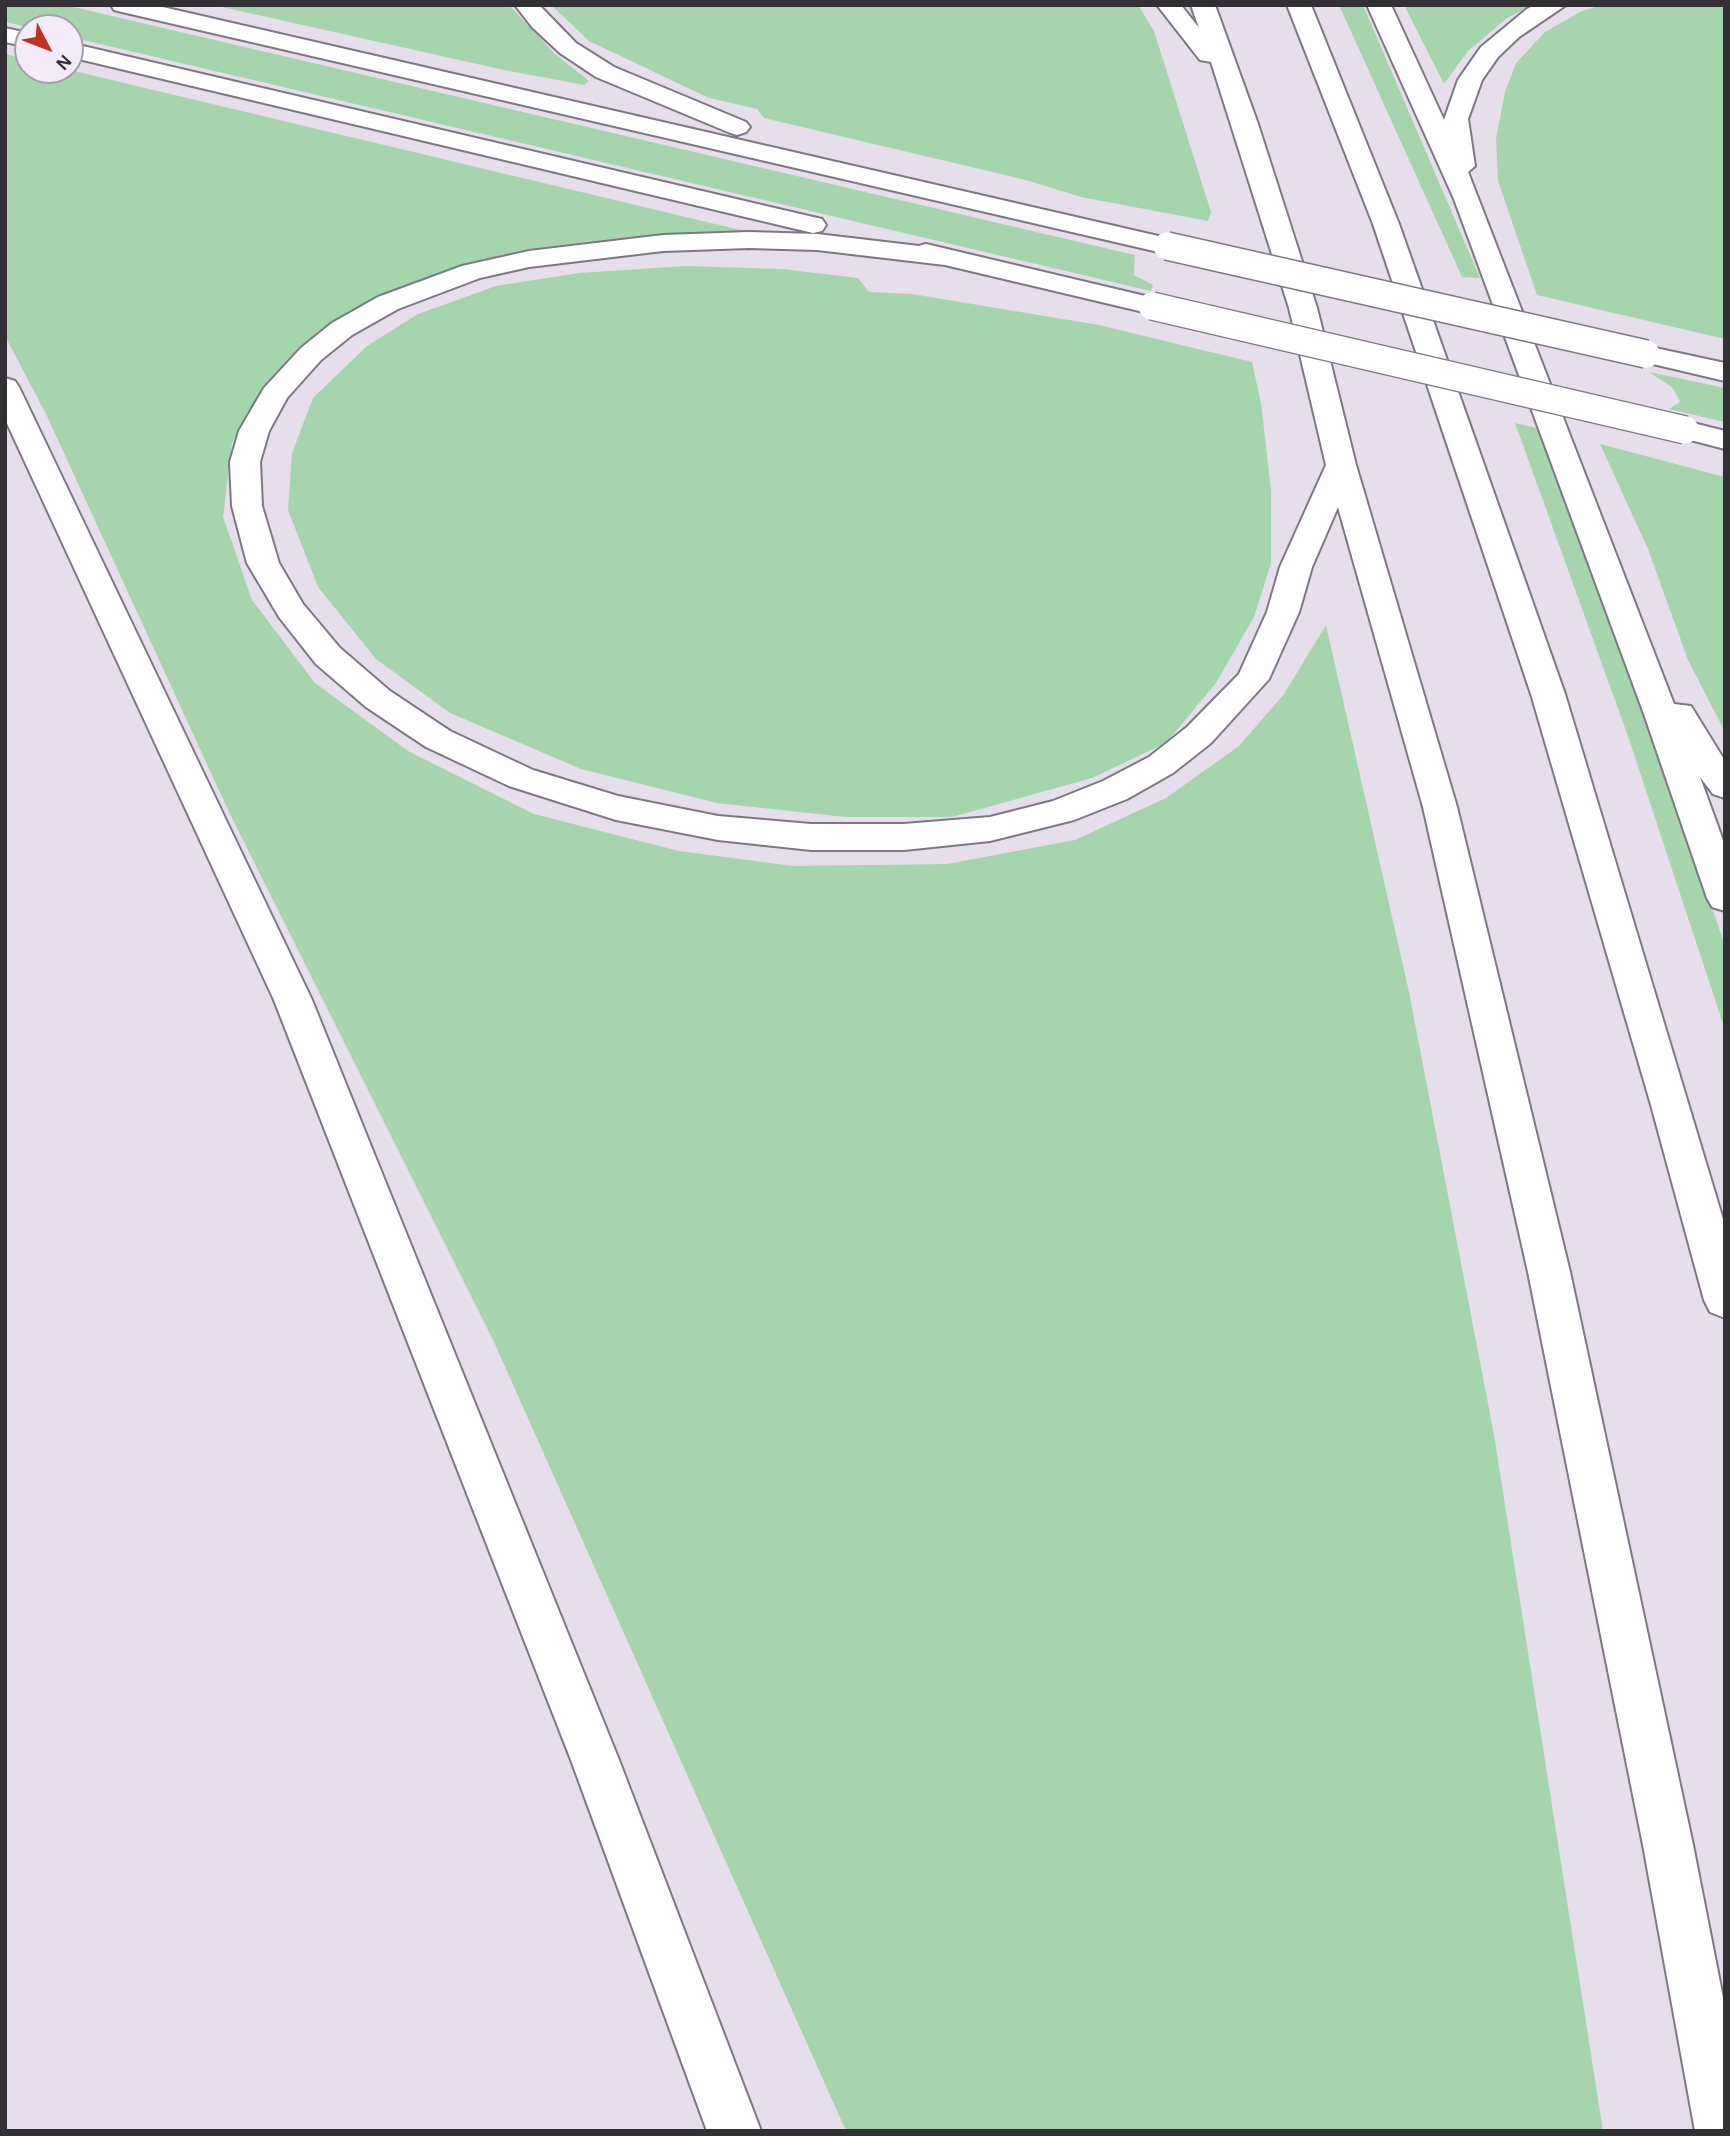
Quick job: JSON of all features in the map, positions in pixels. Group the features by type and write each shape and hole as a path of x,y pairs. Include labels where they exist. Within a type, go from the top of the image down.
{"highway":[{"path":"122,5 1725,372"},
{"path":"526,5 568,48 605,72 655,96 767,138 966,199"},
{"path":"1168,5 1208,52 1230,90 1244,124"},
{"path":"1203,5 1303,308 1340,465 1440,807 1549,1272 1668,1845 1722,2131"},
{"path":"1299,5 1386,223 1548,694 1667,1091 1725,1300"},
{"path":"1379,5 1467,199 1640,656 1725,898"},
{"path":"1467,199 1456,120 1470,79 1489,52 1511,32 1555,5"},
{"path":"84,53 1725,440"},
{"path":"949,257 817,242 749,240 663,243 528,259 472,272 388,303 342,329 311,354 274,394 254,431 245,462 247,506 263,563 290,610 328,656 378,699 438,738 521,778 615,808 718,828 811,837 905,837 990,829 1062,811 1115,790 1161,765 1199,735 1253,679 1283,612 1296,568 1340,465"},
{"path":"5,387 293,1000 595,1760 734,2131"},
{"path":"1640,656 1675,708 1700,752 1725,786"}],"green space":[{"path":"5,5 65,5 1135,255 1134,275 1153,285 1151,291 84,40 84,14 14,14 14,24 5,22"},
{"path":"213,5 509,5 555,54 589,81 584,85 504,70"},
{"path":"551,5 1138,5 1154,31 1211,212 1208,221 1081,197 1026,180 764,118 757,109 709,98 589,41"},
{"path":"1339,5 1363,5 1480,278 1462,277"},
{"path":"1404,5 1533,5 1507,18 1468,51 1444,84"},
{"path":"1603,5 1725,5 1725,339 1537,295 1498,181 1496,139 1505,92 1516,63 1545,32 1582,11"},
{"path":"5,54 14,56 14,84 84,84 84,73 778,239 629,238 526,250 442,272 370,302 312,339 263,387 232,443 223,517 252,600 315,683 408,751 534,814 679,851 793,866 947,864 1075,840 1166,798 1239,746 1284,694 1326,625 1409,992 1494,1435 1603,2131 846,2131 494,1342 229,812 46,414 5,336"},
{"path":"686,266 782,269 858,278 869,292 912,294 1099,325 1252,362 1261,403 1271,490 1271,563 1254,617 1216,683 1166,743 1092,778 952,817 845,817 717,803 581,769 450,713 376,659 318,587 288,510 292,453 313,398 367,346 418,314 496,286 579,273"},
{"path":"1649,372 1725,388 1725,422 1669,409 1680,402 1673,388"},
{"path":"1515,423 1541,429 1655,738 1725,946 1725,1030 1629,739"},
{"path":"1600,444 1725,477 1725,732 1688,660 1648,549"}]}
